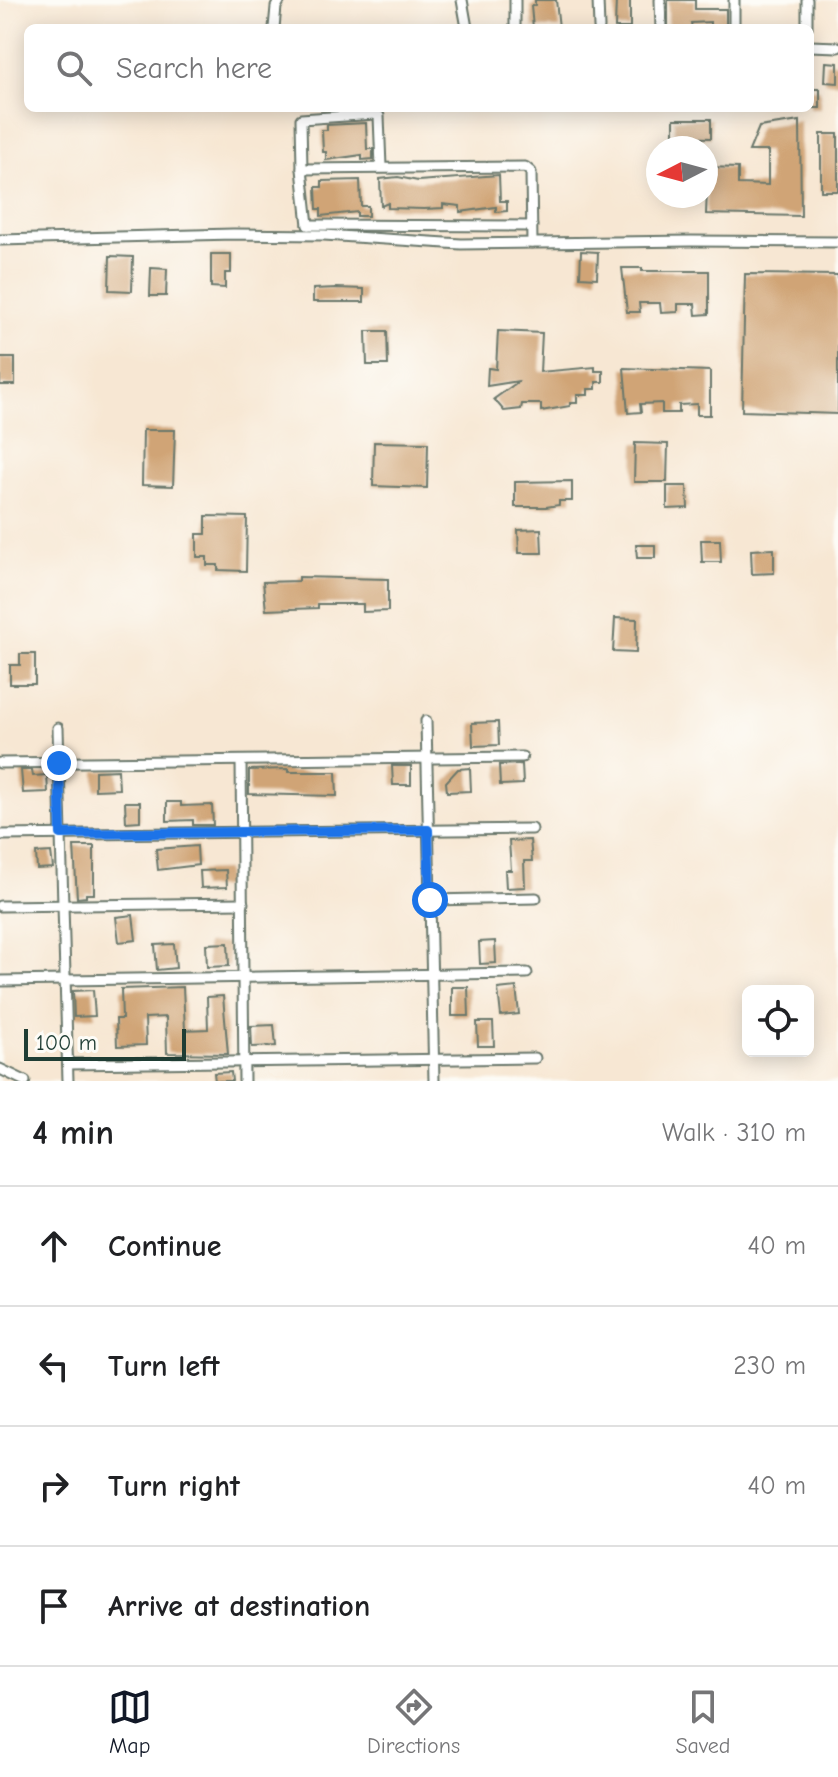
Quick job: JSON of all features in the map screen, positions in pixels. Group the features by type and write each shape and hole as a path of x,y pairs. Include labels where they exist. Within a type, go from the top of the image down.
{"street":[{"path":"274,24 280,0"},
{"path":"462,0 466,24"},
{"path":"515,0 515,24"},
{"path":"598,0 599,24"},
{"path":"660,0 661,24"},
{"path":"734,0 734,24"},
{"path":"807,0 807,24"},
{"path":"814,46 838,47"},
{"path":"308,225 301,119 372,112 379,116 381,167"},
{"path":"302,169 525,167 531,172 532,243"},
{"path":"308,225 532,226"},
{"path":"308,225 324,235"},
{"path":"0,240 233,234 324,235 461,244 838,242"},
{"path":"426,721 434,1081"},
{"path":"58,728 68,1081"},
{"path":"0,763 522,757"},
{"path":"241,761 244,1081"},
{"path":"0,835 532,829"},
{"path":"430,900 536,898"},
{"path":"0,906 243,903"},
{"path":"0,981 527,973"},
{"path":"68,1064 535,1058"},
{"path":"0,1069 25,1081"}],"building":[{"path":"535,0 556,0 559,24 533,24 531,6 535,5"},
{"path":"616,0 630,0 630,24 615,24"},
{"path":"668,0 695,0 695,9 726,9 726,24 668,24"},
{"path":"826,62 838,63 838,83 825,82"},
{"path":"814,89 820,89 820,108 814,108"},
{"path":"674,119 711,119 711,136 674,136"},
{"path":"800,121 801,216 706,214 706,208 718,208 718,167 738,168 738,184 768,185 768,151 749,151 759,127"},
{"path":"366,123 367,149 373,149 373,159 362,160 362,155 326,160 322,130 327,130 327,125"},
{"path":"821,134 838,134 838,191 821,191"},
{"path":"499,175 500,201 507,201 507,211 496,212 496,207 460,212 460,206 443,204 443,208 424,209 388,208 388,203 381,206 380,179 398,177 418,181"},
{"path":"360,180 361,206 368,206 368,216 357,216 357,212 321,216 321,209 317,209 316,187 322,187 322,181"},
{"path":"581,251 598,252 597,278 580,277"},
{"path":"211,254 231,254 231,273 225,273 225,288 211,287"},
{"path":"110,256 133,257 132,291 109,290"},
{"path":"151,268 167,269 166,296 150,296"},
{"path":"622,268 709,271 709,314 696,315 695,304 678,304 678,312 661,313 660,303 639,303 640,312 627,312"},
{"path":"745,274 838,275 838,414 742,411"},
{"path":"313,289 364,289 364,302 313,302"},
{"path":"366,331 387,331 388,365 367,365"},
{"path":"498,331 542,333 540,372 595,367 595,371 603,371 603,382 596,382 596,389 588,389 588,395 577,395 577,403 570,403 570,406 541,411 541,404 522,404 521,409 504,411 494,399 519,381 487,386 488,368 496,369"},
{"path":"0,358 15,358 15,385 0,385"},
{"path":"624,368 710,371 710,415 697,415 697,404 679,405 679,413 662,413 662,403 640,404 641,412 628,413"},
{"path":"143,430 175,430 173,486 142,485"},
{"path":"374,442 428,443 427,488 373,486"},
{"path":"635,443 668,444 667,482 634,482"},
{"path":"572,481 572,501 559,501 559,505 546,507 515,507 515,482"},
{"path":"667,486 687,486 688,508 667,509"},
{"path":"206,516 247,517 246,571 218,570 218,565 207,565 207,557 197,557 197,534 206,534"},
{"path":"541,529 542,553 519,553 518,530"},
{"path":"701,540 720,540 721,562 702,562"},
{"path":"636,545 655,545 655,558 637,558"},
{"path":"774,549 774,573 752,574 751,550"},
{"path":"299,577 388,579 388,611 363,612 363,604 318,604 318,608 266,610 263,582 299,581"},
{"path":"615,618 637,619 636,653 613,652"},
{"path":"20,654 35,654 35,684 10,684 10,665 20,665"},
{"path":"498,722 499,745 473,746 472,723"},
{"path":"522,764 523,784 500,785 499,765"},
{"path":"392,766 411,766 411,785 393,785"},
{"path":"470,768 471,791 447,792 446,782 458,769"},
{"path":"288,769 288,772 336,772 337,796 249,794 249,770"},
{"path":"21,770 32,770 33,776 47,775 48,792 23,793"},
{"path":"118,770 119,789 95,790 95,771"},
{"path":"125,802 140,802 140,821 126,822"},
{"path":"167,802 181,802 181,806 212,805 213,825 193,825 193,820 167,821"},
{"path":"530,840 532,861 524,861 525,887 506,888 505,870 511,870 509,841"},
{"path":"74,846 94,846 94,894 86,894 86,897 77,898"},
{"path":"197,846 198,865 158,870 156,849"},
{"path":"51,852 53,868 37,869 36,853"},
{"path":"226,870 227,887 201,888 200,871"},
{"path":"133,915 136,940 119,942 116,917"},
{"path":"495,941 496,963 480,964 479,942"},
{"path":"228,943 229,966 207,967 206,944"},
{"path":"174,944 176,968 157,970 155,945"},
{"path":"183,987 185,1030 208,1029 207,997 223,996 228,1054 167,1053 166,1017 145,1018 146,1045 117,1046 116,1019 122,1019 121,989"},
{"path":"452,987 468,987 469,1016 452,1016"},
{"path":"516,987 519,1014 501,1016 498,989"},
{"path":"93,990 95,1016 74,1017 73,991"},
{"path":"477,1022 493,1022 494,1046 478,1046"},
{"path":"274,1025 276,1046 252,1047 251,1026"},
{"path":"231,1072 232,1081 215,1081 214,1073"}],"route":[{"path":"59,763 61,834 428,830 430,900"}]}
